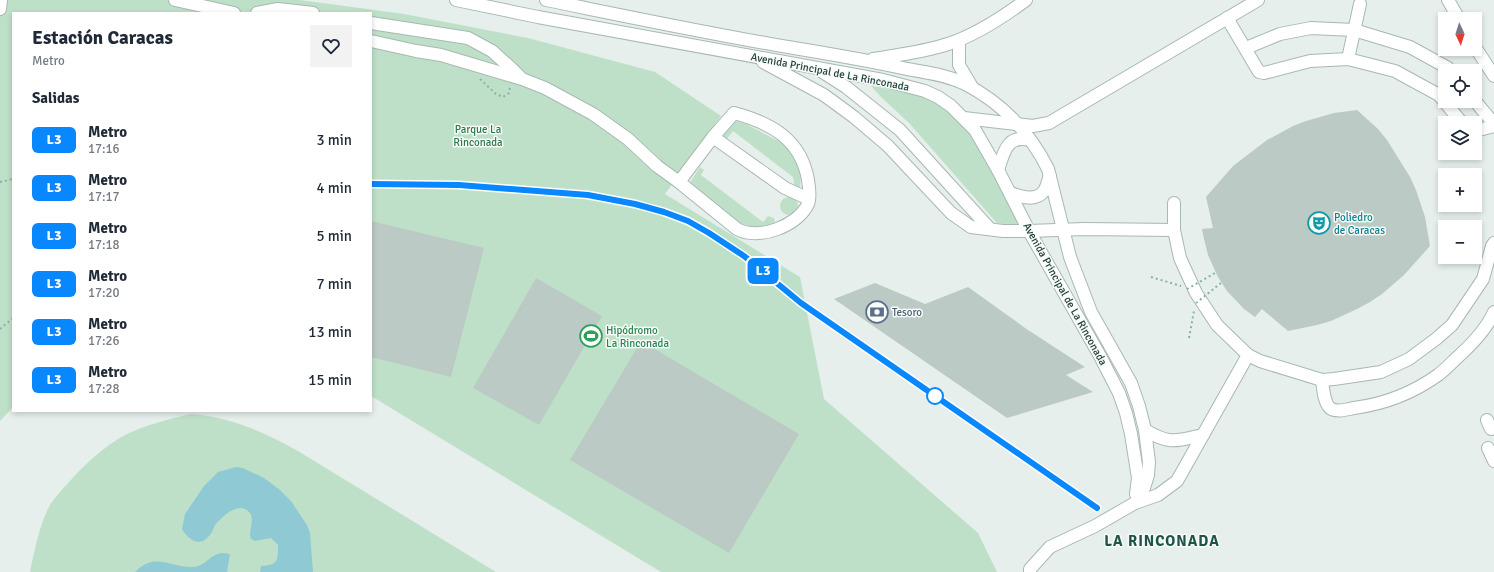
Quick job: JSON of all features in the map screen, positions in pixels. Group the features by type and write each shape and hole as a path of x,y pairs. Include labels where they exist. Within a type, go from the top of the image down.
{"street":[{"path":"0,9 1,0"},
{"path":"175,0 229,12"},
{"name":"Avenida Principal de La Rinconada","path":"456,0 538,17 884,80 925,91 938,97 951,106 975,130 1011,193 1029,232 1100,356 1119,393 1132,434 1138,478 1135,503"},
{"name":"Avenida Principal de La Rinconada","path":"546,0 930,73 962,82 990,98 1004,109 1030,140 1043,159 1050,176 1070,257 1090,312 1131,383 1145,430 1149,462 1148,475 1144,488 1135,503"},
{"path":"864,60 912,53 959,40 1005,15 1026,0"},
{"path":"964,118 1033,126 1049,123 1258,0"},
{"path":"1448,0 1455,12"},
{"path":"1348,59 1360,4"},
{"path":"262,12 278,9 304,12"},
{"path":"1228,18 1259,72 1264,73 1310,61 1348,59 1395,71 1438,95 1456,116"},
{"path":"372,23 468,38 492,52 512,68 522,79"},
{"path":"1246,48 1280,34 1311,28 1354,30 1410,47 1441,64"},
{"path":"959,40 959,65 974,89"},
{"path":"372,41 441,55 522,79 544,88 593,114 628,139 657,166 737,229 745,233 759,234 771,232 796,219 808,204 809,199 808,177 796,148 772,128 749,117 734,113 713,137 679,182"},
{"path":"753,56 824,95 854,117 888,146 951,213 971,227 1003,231 1029,232 1084,228 1174,230"},
{"path":"1481,56 1494,76"},
{"path":"814,68 846,87 900,130 990,229"},
{"path":"1481,108 1494,125 1482,129"},
{"path":"713,137 785,188 809,199"},
{"path":"998,170 1003,152 1007,146 1014,140 1023,138 1030,140"},
{"path":"1011,193 1021,197 1030,198 1038,195 1044,191 1050,176"},
{"path":"1174,203 1174,230 1180,258 1196,293 1217,325 1248,355 1267,363 1322,380 1381,372 1409,359 1436,340 1452,325 1483,279 1492,246 1494,244"},
{"path":"1322,380 1326,402 1330,408 1336,411 1369,406 1389,401 1416,388 1439,374 1470,345 1490,320 1494,312"},
{"path":"1030,572 1030,569 1050,547 1095,526 1135,503 1158,495 1176,481 1248,355"},
{"path":"1145,430 1158,438 1175,442 1203,435"},
{"path":"1488,448 1494,461"}],"path":[{"path":"476,77 484,82 496,94 503,97 509,93 510,88 507,83"},
{"path":"0,182 12,179"},
{"path":"1187,289 1215,273"},
{"path":"1151,277 1173,283"},
{"path":"1196,303 1221,283"},
{"path":"1188,338 1193,316"},
{"path":"0,329 12,319"}],"green space":[{"name":"Hipódromo La Rinconada","path":"300,0 404,14 528,38 655,72 721,116 665,194 800,277 824,399 978,533 997,572 661,572 372,397 372,12 12,12 12,408 0,421 0,1"},
{"path":"871,86 906,91 925,97 944,108 956,118 967,130 978,146 998,180 1022,227 997,223 909,123"},
{"path":"735,121 746,124 786,145 793,153 801,172 800,188 795,188 793,177 733,131 726,140 720,135"},
{"path":"700,167 704,170 701,175 763,222 768,216 774,218 775,222 773,226 756,227 739,223 692,187 691,181"},
{"path":"789,197 795,200 798,206 795,212 789,215 783,212 780,206 783,200"},
{"path":"191,414 221,419 247,426 285,444 496,572 30,572 38,535 48,509 53,500 81,469 102,450 133,431 166,420"}],"water":[{"path":"236,467 243,468 264,478 280,490 291,501 307,525 310,533 313,572 260,572 261,566 271,565 276,561 278,555 278,545 271,538 255,541 251,539 250,533 252,518 247,510 241,508 237,508 220,519 205,540 198,542 194,541 184,533 182,529 185,514 204,486 218,472"},
{"path":"223,553 230,554 227,572 135,572 149,562 156,561 185,567 198,566 202,565 214,555"}],"building":[{"name":"Poliedro de Caracas","path":"1357,110 1378,129 1387,140 1410,177 1425,217 1430,246 1404,275 1370,302 1331,321 1288,331 1262,309 1255,317 1244,309 1227,291 1218,277 1208,255 1202,229 1213,228 1206,197 1233,166 1267,140 1306,121 1334,113"},
{"path":"372,221 484,248 451,377 372,357"},
{"path":"536,278 602,316 539,425 473,388"},
{"path":"875,283 925,304 968,287 1028,330 1085,367 1066,375 1093,392 1007,418 834,299"},
{"path":"641,341 799,434 729,553 570,460"}],"metro line":[{"name":"L3","path":"372,184 459,185 588,195 635,204 664,212 688,221 744,256 801,303 1097,508"}],"place":[{"name":"Poliedro de Caracas","path":"1319,223"},
{"name":"Tesoro","path":"877,312"},
{"name":"Hipódromo La Rinconada","path":"591,336"}],"district":[{"name":"LA RINCONADA","path":"1162,541"}],"park label":[{"name":"Parque La Rinconada","path":"478,135"}]}
